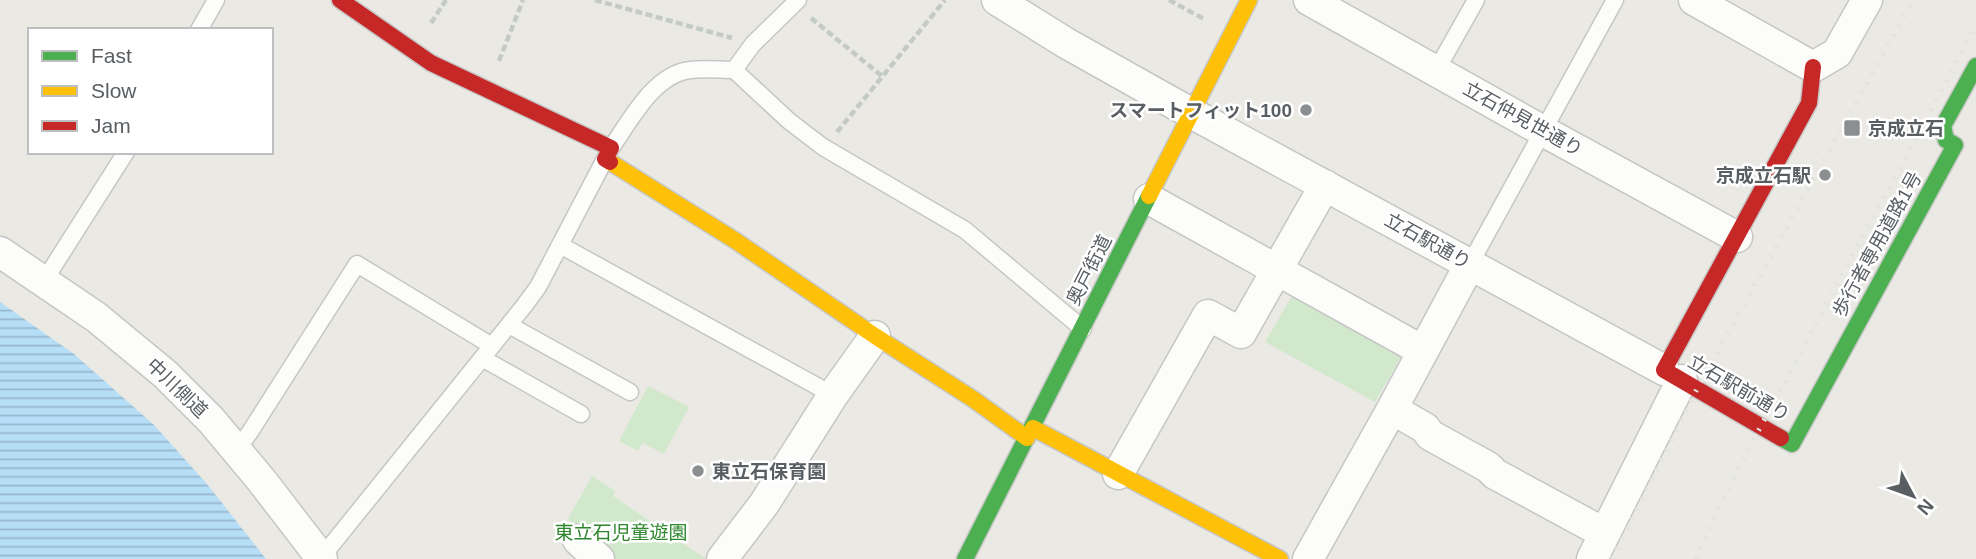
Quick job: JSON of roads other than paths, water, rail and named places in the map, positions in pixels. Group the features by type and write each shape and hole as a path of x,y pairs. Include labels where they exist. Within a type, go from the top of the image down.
{"street":[{"path":"340,0 431,63 489,90 608,153 1006,424 1118,474 1280,559"},
{"name":"立石駅通り","path":"998,0 1066,43 1171,102 1673,375"},
{"name":"奥戸街道","path":"965,559 1250,0"},
{"name":"立石仲見世通り","path":"1309,0 1737,237"},
{"path":"1694,0 1813,67"},
{"path":"1813,67 1838,53 1867,0"},
{"name":"歩行者専用道路1号","path":"1792,444 1965,151 1947,140 1943,126 1976,66"},
{"path":"1392,409 1425,428 1430,435 1489,467 1598,546 1737,237 1810,103 1813,67"},
{"path":"1118,474 1208,315 1241,333 1325,185"},
{"path":"1149,199 1423,351"},
{"name":"中川側道","path":"0,252 96,317 165,374 211,421 262,481 322,559"},
{"path":"1308,559 1470,264"},
{"path":"722,559 764,504 833,395 875,336"},
{"name":"立石駅前通り","path":"1673,375 1792,444"}],"lane":[{"path":"200,28 216,0"},
{"path":"1436,71 1476,0"},
{"path":"1470,264 1615,0"},
{"path":"734,70 753,44 796,2"},
{"path":"322,559 538,287 608,153 649,94 664,79 675,74 690,70 734,70 789,121 823,147 965,230 1083,329"},
{"path":"44,281 125,154"},
{"path":"560,245 833,395"},
{"path":"236,451 357,264 580,414"},
{"path":"509,325 630,393"}],"water":[{"path":"0,302 74,354 154,425 207,484 266,559 0,559"}],"railway":[{"path":"1612,559 1697,389 1913,0"},
{"path":"1696,559 1754,439 1976,26"}],"place":[{"name":"スマートフィット100","path":"1306,110"},
{"name":"京成立石","path":"1852,128"},
{"name":"京成立石駅","path":"1825,175"},
{"name":"東立石保育園","path":"698,471"}],"park label":[{"name":"東立石児童遊園","path":"621,532"}]}
